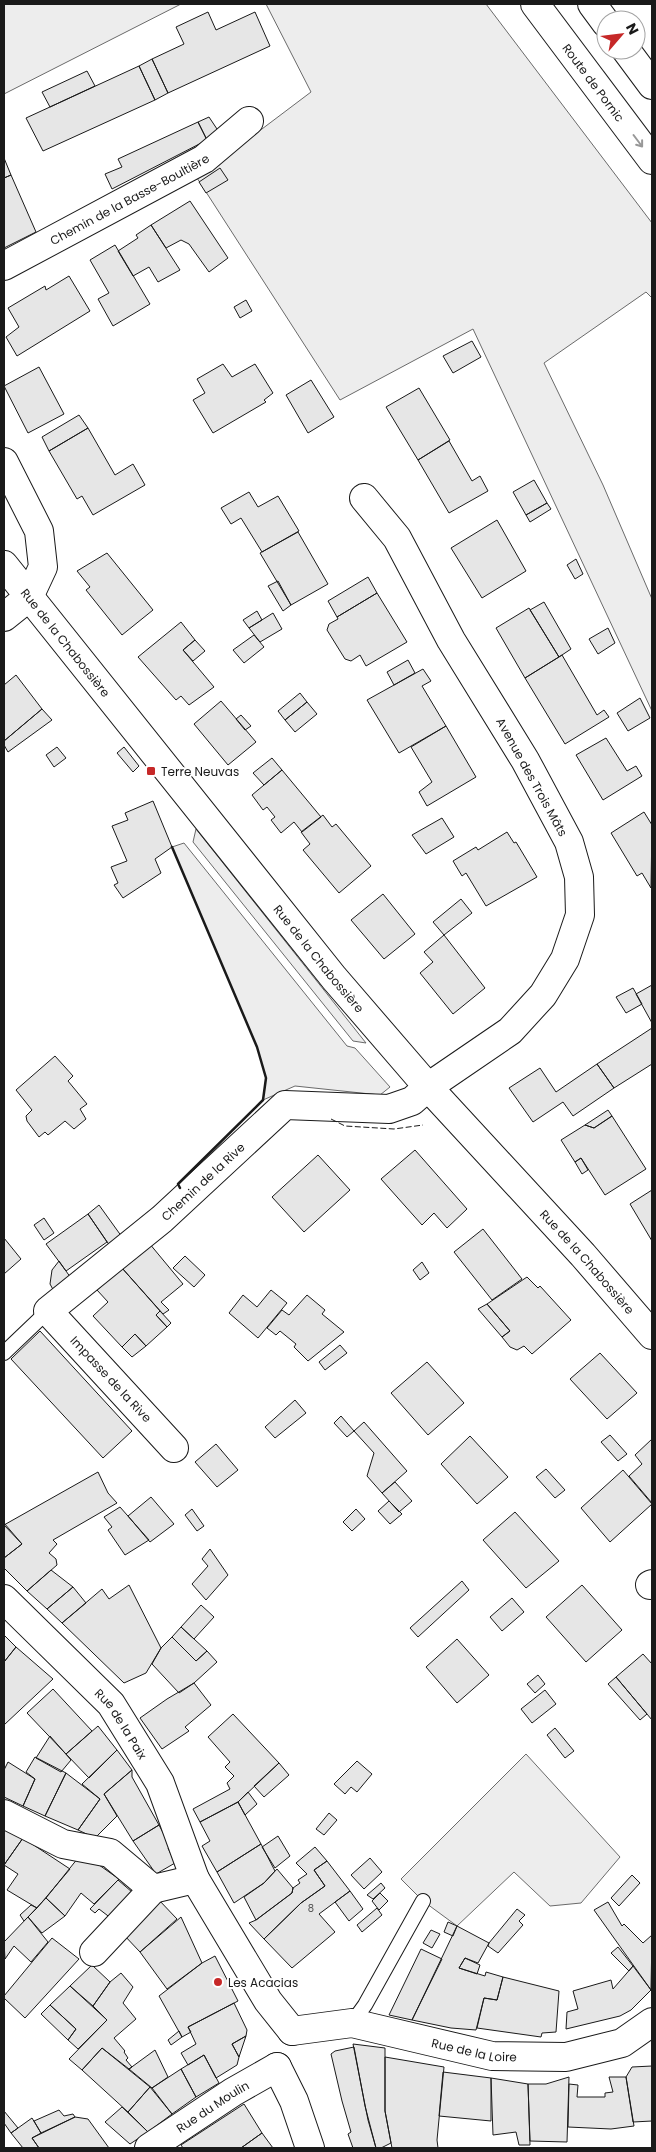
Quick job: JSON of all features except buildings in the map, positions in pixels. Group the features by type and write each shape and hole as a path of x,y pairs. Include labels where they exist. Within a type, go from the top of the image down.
{"street":[{"name":"Route de Pornic","path":"535,4 652,160"},
{"path":"633,60 652,85"},
{"name":"Chemin de la Basse-Boultière","path":"4,266 204,159 249,121"},
{"path":"4,462 40,531 43,567 29,597 4,617"},
{"name":"Avenue des Trois Mâts","path":"364,498 397,538 451,640 525,760 569,842 579,878 580,915 565,959 543,995 510,1031 428,1087"},
{"name":"Rue de la Chabossière","path":"4,565 334,978 428,1087 584,1255 652,1335"},
{"name":"Chemin de la Rive","path":"48,1311 162,1219 285,1105 389,1109 412,1101 428,1087"},
{"name":"Impasse de la Rive","path":"48,1311 174,1448"},
{"name":"Rue de la Paix","path":"4,1599 111,1704 160,1783 194,1879 268,2002 292,2031"},
{"path":"4,1814 63,1844 110,1852 153,1889"},
{"path":"94,1952 153,1889 194,1879"},
{"name":"Rue de la Loire","path":"292,2031 352,2023 492,2056 566,2057 622,2043 652,2022"},
{"path":"292,2031 277,2067 294,2101 310,2148"},
{"name":"Rue du Moulin","path":"149,2148 233,2092 277,2067"}],"lane":[{"name":"Chemin de la Rive","path":"4,1352 48,1311"},
{"path":"352,2023 365,2005 423,1902"}],"shaded area":[{"path":"4,4 181,4 4,94"},
{"path":"266,4 486,4 652,223 652,298 646,292 544,363 603,485 652,599 652,711 473,329 340,400 197,178 311,92"},
{"path":"196,829 366,1043 353,1041 193,842"},
{"path":"184,843 347,1046 355,1048 390,1087 380,1095 295,1086 263,1100 266,1078 257,1047 172,847"},
{"path":"526,1754 620,1857 581,1903 550,1906 514,1872 457,1926 423,1901 401,1879"}],"fence":[{"path":"331,1119 345,1126 394,1129 423,1125"}],"wall":[{"path":"172,847 257,1047 266,1078 263,1100 178,1184 180,1188"}],"place":[{"name":"Terre Neuvas","path":"151,771"},
{"name":"Les Acacias","path":"218,1982"}]}
